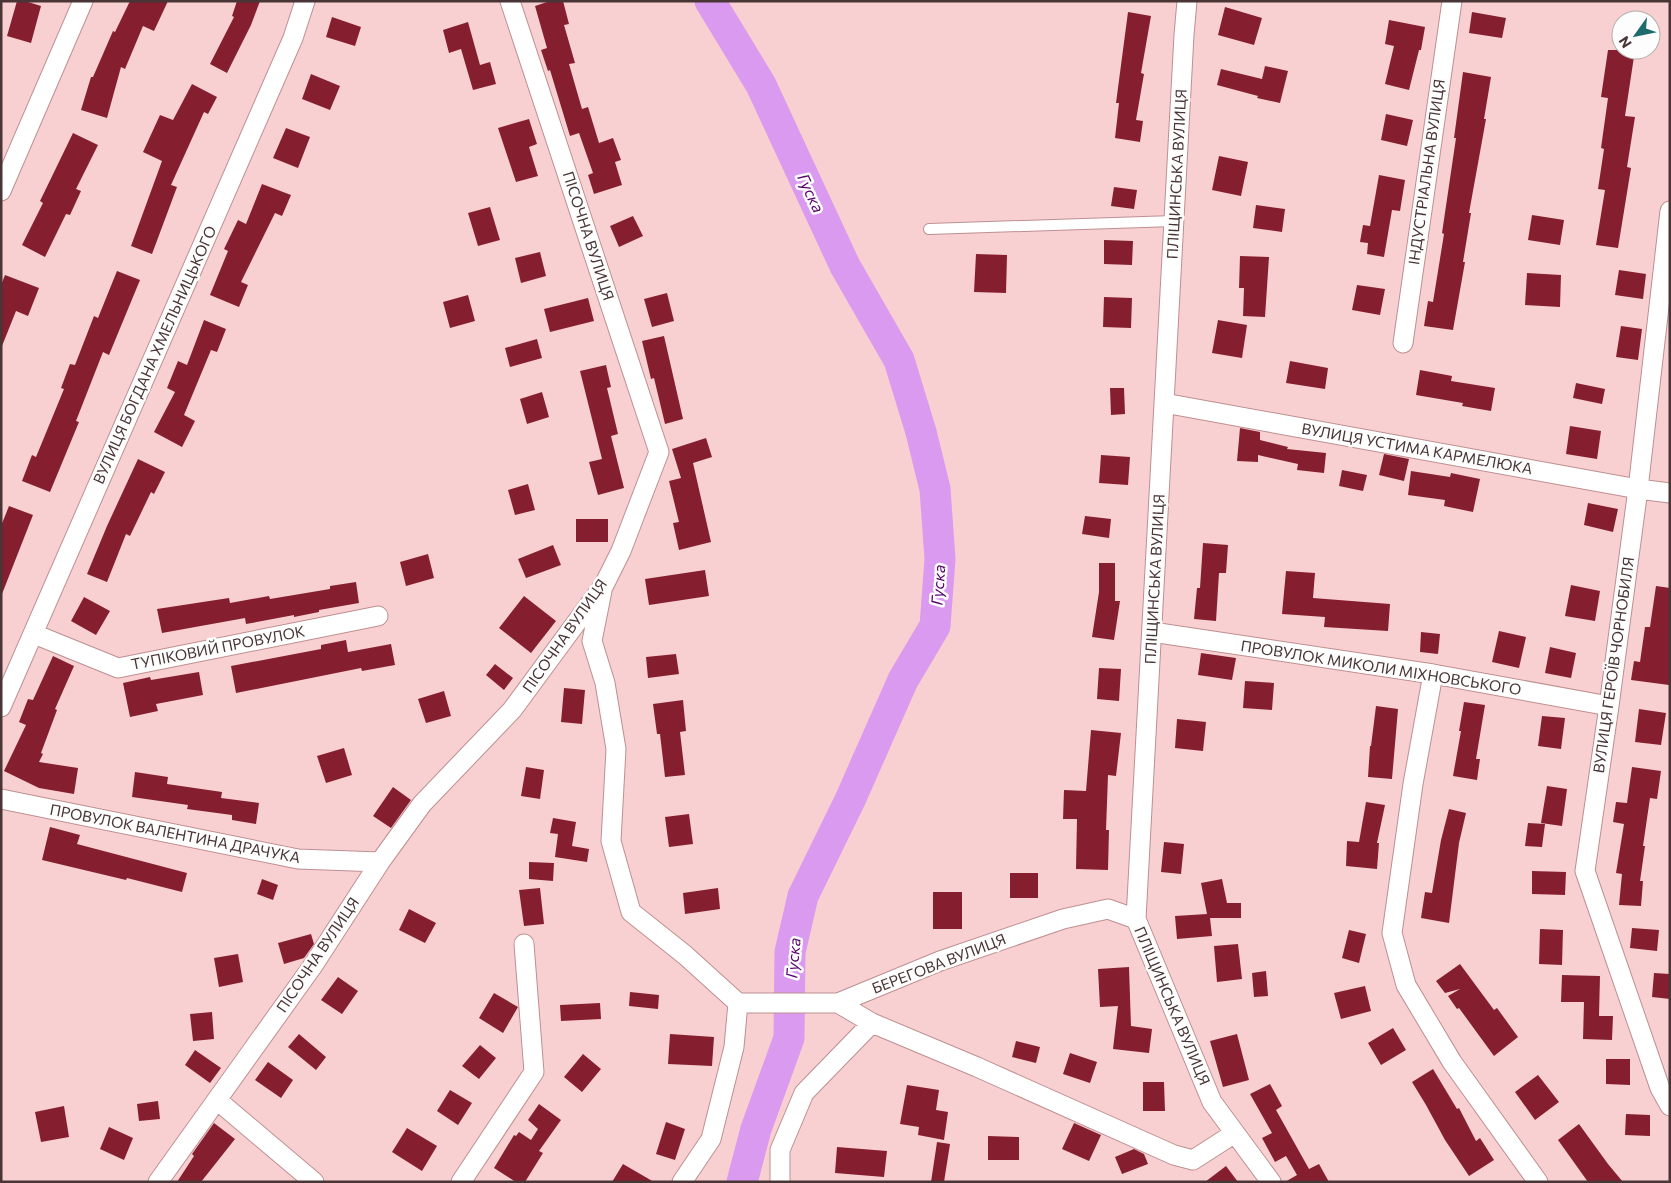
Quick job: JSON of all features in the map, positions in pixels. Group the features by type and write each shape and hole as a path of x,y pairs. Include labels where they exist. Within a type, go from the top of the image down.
{"street":[{"path":"1,191 83,1"},
{"name":"ВУЛИЦЯ БОГДАНА ХМЕЛЬНИЦЬКОГО","path":"1,706 293,38 305,1"},
{"name":"ПІСОЧНА ВУЛИЦЯ","path":"158,1182 312,967 380,862 422,804 512,710 604,585 621,551 660,452 510,1"},
{"name":"ПЛІЩИНСЬКА ВУЛИЦЯ","path":"1187,1 1136,919 1212,1102 1271,1182"},
{"name":"ІНДУСТРІАЛЬНА ВУЛИЦЯ","path":"1403,343 1452,1"},
{"name":"ВУЛИЦЯ ГЕРОЇВ ЧОРНОБИЛЯ","path":"1670,211 1638,489 1609,706 1584,872 1660,1088 1670,1106"},
{"name":"ВУЛИЦЯ УСТИМА КАРМЕЛЮКА","path":"1164,403 1638,489 1670,493"},
{"path":"604,585 592,641 605,683 616,750 611,842 631,912 738,1003 734,1047 710,1139 682,1182"},
{"name":"ТУПІКОВИЙ ПРОВУЛОК","path":"34,634 118,668 378,616"},
{"name":"ПРОВУЛОК МИКОЛИ МІХНОВСЬКОГО","path":"1152,632 1433,674 1609,706"},
{"path":"1433,674 1413,784 1392,933 1406,985 1446,1053 1538,1182"},
{"name":"ПРОВУЛОК ВАЛЕНТИНА ДРАЧУКА","path":"1,799 298,859 380,862"},
{"name":"БЕРЕГОВА ВУЛИЦЯ","path":"738,1003 838,1003 940,961 1063,919 1108,909 1136,919"},
{"path":"461,1182 534,1072 524,944"},
{"path":"838,1003 872,1024 977,1067 1174,1155 1193,1160 1235,1134"},
{"path":"780,1182 780,1150 804,1093 872,1024"},
{"path":"217,1100 314,1182"}],"lane":[{"path":"929,229 1174,221"}],"building":[{"path":"17,1 25,1 41,6 31,43 7,36"},
{"path":"130,1 168,1 154,31 143,26 125,69 121,67 107,118 81,110 91,77 93,77 113,31 115,32"},
{"path":"237,1 260,1 251,25 227,73 210,64 234,17 232,16"},
{"path":"550,1 563,1 569,24 564,25 575,63 569,64 582,109 588,107 599,143 613,138 621,160 615,162 622,185 594,194 588,175 593,173 579,133 570,136 550,70 548,71 541,50 547,48 535,6"},
{"path":"1225,7 1262,18 1254,45 1218,35"},
{"path":"1128,12 1151,16 1141,73 1144,74 1136,120 1143,121 1140,142 1115,138 1119,103 1116,103"},
{"path":"1472,12 1506,18 1502,38 1469,33"},
{"path":"332,17 361,27 355,46 326,37"},
{"path":"1389,20 1425,27 1421,50 1419,50 1409,90 1385,84 1394,46 1385,44"},
{"path":"468,22 480,65 490,62 496,84 473,90 461,49 449,53 443,30"},
{"path":"1608,50 1611,50 1611,60 1633,60 1625,116 1635,117 1627,167 1631,168 1618,248 1596,245 1605,190 1598,189 1604,149 1601,148 1608,98 1601,97"},
{"path":"1265,66 1288,71 1280,103 1257,98 1258,96 1217,85 1221,69 1262,79"},
{"path":"1463,72 1491,77 1484,119 1486,119 1469,213 1471,213 1463,262 1465,262 1453,330 1424,326 1428,301 1433,302 1444,234 1442,233 1456,138 1454,138"},
{"path":"311,74 340,86 330,110 302,99"},
{"path":"192,84 217,97 208,114 204,112 171,185 177,187 152,254 131,246 162,161 143,152 160,115 173,120"},
{"path":"1386,114 1413,120 1407,146 1381,140"},
{"path":"529,119 537,144 529,147 538,176 516,182 498,128"},
{"path":"286,128 310,137 298,168 273,158"},
{"path":"73,133 98,145 76,189 81,191 70,215 66,214 45,257 22,245 43,203 40,201"},
{"path":"1219,156 1248,162 1241,196 1212,190"},
{"path":"1379,175 1405,180 1400,211 1392,210 1384,257 1367,254 1368,243 1360,242 1363,225 1370,226"},
{"path":"262,184 291,195 282,216 275,213 241,282 248,285 239,307 210,295 228,251 224,249 238,220 246,224"},
{"path":"1114,187 1137,190 1134,209 1111,206"},
{"path":"1256,205 1285,209 1282,232 1253,228"},
{"path":"490,207 500,240 478,246 468,213"},
{"path":"1532,215 1564,220 1560,245 1528,240"},
{"path":"633,216 643,236 619,247 610,226"},
{"path":"1104,240 1133,241 1132,265 1104,264"},
{"path":"540,252 546,276 521,283 515,258"},
{"path":"976,254 1007,255 1006,293 974,292"},
{"path":"1240,256 1269,257 1265,317 1243,316 1244,288 1239,288"},
{"path":"1619,270 1646,274 1643,299 1615,295"},
{"path":"117,271 140,280 109,355 103,352 76,421 79,422 50,492 22,481 32,455 36,457 64,389 61,388 70,364 75,365 94,316 98,318"},
{"path":"1527,273 1561,275 1560,307 1525,305"},
{"path":"5,275 39,288 28,316 16,311 2,346 1,285"},
{"path":"1357,285 1385,289 1380,315 1352,310"},
{"path":"667,293 674,321 652,327 644,299"},
{"path":"468,295 475,321 450,328 443,302"},
{"path":"1104,297 1132,298 1131,328 1103,327"},
{"path":"588,298 594,321 550,332 544,309"},
{"path":"204,320 226,329 217,352 211,350 184,415 195,421 182,447 154,432 175,392 167,388 178,361 187,365"},
{"path":"1218,320 1247,325 1242,358 1212,353"},
{"path":"1621,326 1642,329 1638,360 1616,357"},
{"path":"664,336 683,419 665,424 654,378 651,379 642,341"},
{"path":"537,339 542,358 510,367 505,348"},
{"path":"1290,361 1328,368 1325,389 1286,383"},
{"path":"606,365 611,387 607,388 618,434 611,436 624,488 598,495 589,462 602,459 580,371"},
{"path":"1420,370 1452,376 1451,381 1495,388 1491,411 1462,406 1463,403 1416,395"},
{"path":"1576,383 1605,389 1602,404 1573,398"},
{"path":"1110,388 1124,388 1125,414 1111,415"},
{"path":"542,392 549,417 527,424 520,399"},
{"path":"1570,426 1601,431 1597,459 1566,454"},
{"path":"1240,428 1260,432 1260,440 1288,447 1287,449 1326,453 1324,473 1297,470 1298,464 1258,455 1258,462 1237,461"},
{"path":"706,438 712,457 693,463 711,542 679,550 673,523 679,522 669,481 681,478 672,449"},
{"path":"1384,454 1409,459 1404,481 1379,475"},
{"path":"1101,455 1130,457 1128,485 1099,483"},
{"path":"138,459 165,472 154,494 151,492 130,536 126,534 107,582 87,574"},
{"path":"1342,470 1367,475 1363,491 1339,486"},
{"path":"1411,471 1450,477 1451,473 1480,479 1473,512 1444,506 1445,500 1408,495"},
{"path":"528,484 535,510 515,515 508,490"},
{"path":"1588,503 1618,509 1613,532 1584,525"},
{"path":"9,506 33,515 2,594 1,526"},
{"path":"1085,516 1111,519 1109,538 1082,534"},
{"path":"576,519 608,519 608,542 576,542"},
{"path":"1203,543 1228,545 1226,573 1219,573 1216,621 1194,619 1197,588 1200,588"},
{"path":"553,545 561,565 526,578 518,559"},
{"path":"428,554 434,578 406,586 400,562"},
{"path":"1099,563 1115,563 1115,601 1120,601 1114,640 1092,637 1099,592"},
{"path":"705,570 709,596 649,605 645,579"},
{"path":"1286,571 1315,573 1313,598 1390,604 1388,631 1324,627 1325,617 1282,614"},
{"path":"356,582 359,603 319,610 319,612 294,617 294,615 246,624 245,618 162,633 157,609 229,598 230,603 269,596 270,599 330,589 330,586"},
{"path":"1571,585 1600,591 1595,621 1565,616"},
{"path":"1656,586 1670,588 1669,685 1631,680 1634,661 1640,662 1645,627 1650,627"},
{"path":"524,596 556,621 531,653 499,628"},
{"path":"84,597 110,611 96,635 71,621"},
{"path":"1499,631 1526,637 1519,668 1492,662"},
{"path":"1421,632 1440,634 1438,654 1420,652"},
{"path":"346,640 348,652 391,644 395,665 362,671 361,668 236,693 231,666 321,649 321,645"},
{"path":"1550,647 1576,653 1571,678 1545,673"},
{"path":"1201,653 1236,658 1232,680 1198,675"},
{"path":"676,654 679,674 648,678 646,657"},
{"path":"53,656 74,666 55,709 57,710 39,762 78,768 74,794 39,788 4,771 26,725 19,722 28,699 33,700"},
{"path":"495,664 513,678 504,690 486,675"},
{"path":"1099,668 1121,669 1119,701 1097,699"},
{"path":"199,672 203,695 156,704 158,711 130,717 123,683 150,677 151,680"},
{"path":"1245,681 1274,683 1272,710 1243,708"},
{"path":"564,688 585,690 582,724 561,722"},
{"path":"444,691 451,716 426,723 418,699"},
{"path":"683,700 686,731 680,732 685,775 665,777 660,734 657,734 653,704"},
{"path":"1464,702 1485,705 1476,759 1480,759 1477,780 1453,776"},
{"path":"1376,706 1398,709 1392,779 1368,777"},
{"path":"1639,709 1666,713 1661,745 1635,742"},
{"path":"1542,716 1565,718 1561,749 1538,746"},
{"path":"1177,719 1206,722 1203,751 1175,748"},
{"path":"1091,730 1121,733 1116,776 1108,775 1106,830 1109,830 1108,870 1076,869 1077,819 1063,819 1064,790 1086,791"},
{"path":"344,748 352,775 326,783 317,756"},
{"path":"526,767 544,770 540,799 521,796"},
{"path":"1632,767 1661,771 1657,799 1650,798 1640,881 1643,881 1641,906 1619,905 1622,874 1616,873 1624,824 1613,822 1616,802 1627,803"},
{"path":"135,772 168,777 167,784 222,792 221,798 259,803 256,824 232,820 232,815 187,809 188,805 132,797"},
{"path":"1547,786 1567,789 1562,826 1541,823"},
{"path":"393,787 411,800 391,828 373,816"},
{"path":"1366,802 1385,805 1377,843 1379,843 1377,869 1346,866 1347,841 1359,842"},
{"path":"1449,809 1466,813 1459,843 1449,923 1421,918 1425,892 1432,893 1441,840"},
{"path":"689,814 693,844 669,847 665,817"},
{"path":"553,818 576,822 572,846 589,849 587,862 555,857 558,834 550,833"},
{"path":"1528,823 1545,824 1542,847 1525,846"},
{"path":"50,827 80,835 77,844 187,873 182,892 42,860"},
{"path":"1164,842 1184,844 1181,874 1161,872"},
{"path":"529,862 554,863 553,881 529,879"},
{"path":"1532,871 1566,872 1565,895 1532,894"},
{"path":"1010,873 1038,873 1038,898 1010,898"},
{"path":"262,879 278,885 273,900 257,894"},
{"path":"1222,879 1227,903 1241,903 1241,918 1210,918 1212,936 1177,939 1175,916 1207,914 1201,883"},
{"path":"540,888 544,924 524,926 519,890"},
{"path":"718,888 720,909 685,914 683,893"},
{"path":"933,892 962,892 962,929 933,929"},
{"path":"409,909 436,923 425,943 399,930"},
{"path":"1632,928 1659,930 1657,951 1630,948"},
{"path":"1540,929 1563,930 1562,965 1539,964"},
{"path":"1349,930 1366,934 1359,963 1342,958"},
{"path":"311,934 314,944 304,958 284,964 278,943"},
{"path":"1238,944 1242,979 1217,982 1214,946"},
{"path":"238,954 243,982 219,987 214,958"},
{"path":"1460,964 1494,1010 1497,1008 1518,1037 1494,1056 1448,996 1460,989 1445,993 1436,981"},
{"path":"1129,967 1131,1026 1152,1029 1149,1053 1113,1049 1118,1006 1100,1007 1098,969"},
{"path":"1266,971 1268,996 1254,997 1252,973"},
{"path":"1654,973 1670,974 1670,999 1652,997"},
{"path":"1562,975 1600,976 1599,1016 1613,1016 1612,1040 1583,1039 1584,1002 1561,1002"},
{"path":"338,977 358,991 342,1014 321,1000"},
{"path":"1365,986 1371,1011 1341,1019 1334,993"},
{"path":"630,992 659,995 658,1009 629,1006"},
{"path":"494,993 518,1007 503,1033 479,1018"},
{"path":"600,1003 601,1019 561,1021 560,1005"},
{"path":"212,1012 214,1039 193,1041 190,1014"},
{"path":"1393,1028 1406,1050 1381,1065 1368,1043"},
{"path":"299,1034 326,1057 316,1070 288,1047"},
{"path":"670,1034 714,1037 712,1066 668,1064"},
{"path":"1237,1034 1249,1080 1223,1087 1210,1041"},
{"path":"1016,1041 1040,1047 1036,1063 1012,1057"},
{"path":"480,1045 496,1058 479,1079 462,1066"},
{"path":"195,1050 221,1068 210,1083 185,1065"},
{"path":"1070,1053 1097,1062 1090,1083 1063,1074"},
{"path":"583,1054 601,1069 582,1092 564,1077"},
{"path":"1606,1059 1630,1059 1630,1085 1606,1084"},
{"path":"268,1062 293,1080 281,1098 255,1080"},
{"path":"1433,1069 1457,1109 1459,1108 1476,1141 1480,1138 1494,1160 1469,1176 1445,1140 1412,1082"},
{"path":"1538,1075 1559,1102 1535,1120 1515,1092"},
{"path":"1143,1082 1164,1082 1165,1111 1143,1111"},
{"path":"1270,1084 1282,1106 1276,1110 1309,1169 1319,1164 1329,1182 1285,1182 1297,1175 1286,1156 1275,1162 1262,1138 1272,1133 1250,1094"},
{"path":"907,1085 939,1090 936,1110 948,1112 944,1140 918,1135 919,1127 900,1124"},
{"path":"450,1090 472,1103 458,1125 437,1111"},
{"path":"158,1101 160,1119 139,1121 137,1104"},
{"path":"539,1104 561,1120 539,1151 543,1153 525,1182 516,1182 494,1168 514,1135 516,1136 519,1132 531,1140 538,1129 528,1120"},
{"path":"64,1106 69,1137 41,1142 35,1112"},
{"path":"1626,1114 1650,1115 1650,1136 1625,1135"},
{"path":"666,1122 685,1129 675,1160 656,1154"},
{"path":"214,1123 235,1139 201,1182 177,1182 194,1156 192,1154"},
{"path":"1074,1123 1101,1135 1089,1161 1062,1149"},
{"path":"1579,1124 1623,1182 1588,1182 1558,1140"},
{"path":"109,1127 133,1138 124,1160 100,1149"},
{"path":"407,1128 437,1146 422,1171 392,1152"},
{"path":"988,1136 1019,1137 1019,1160 988,1160"},
{"path":"937,1142 950,1144 944,1182 931,1182"},
{"path":"837,1147 887,1151 884,1177 835,1173"},
{"path":"1134,1149 1144,1154 1148,1164 1122,1174 1115,1157"},
{"path":"623,1164 654,1182 612,1182"},
{"path":"1226,1166 1238,1182 1205,1182"}],"waterway":[{"name":"Гуска","path":"710,1 761,85 845,266 899,360 921,432 935,489 940,559 935,626 903,680 850,800 803,896 790,952 789,1038 756,1129 742,1182"}]}
